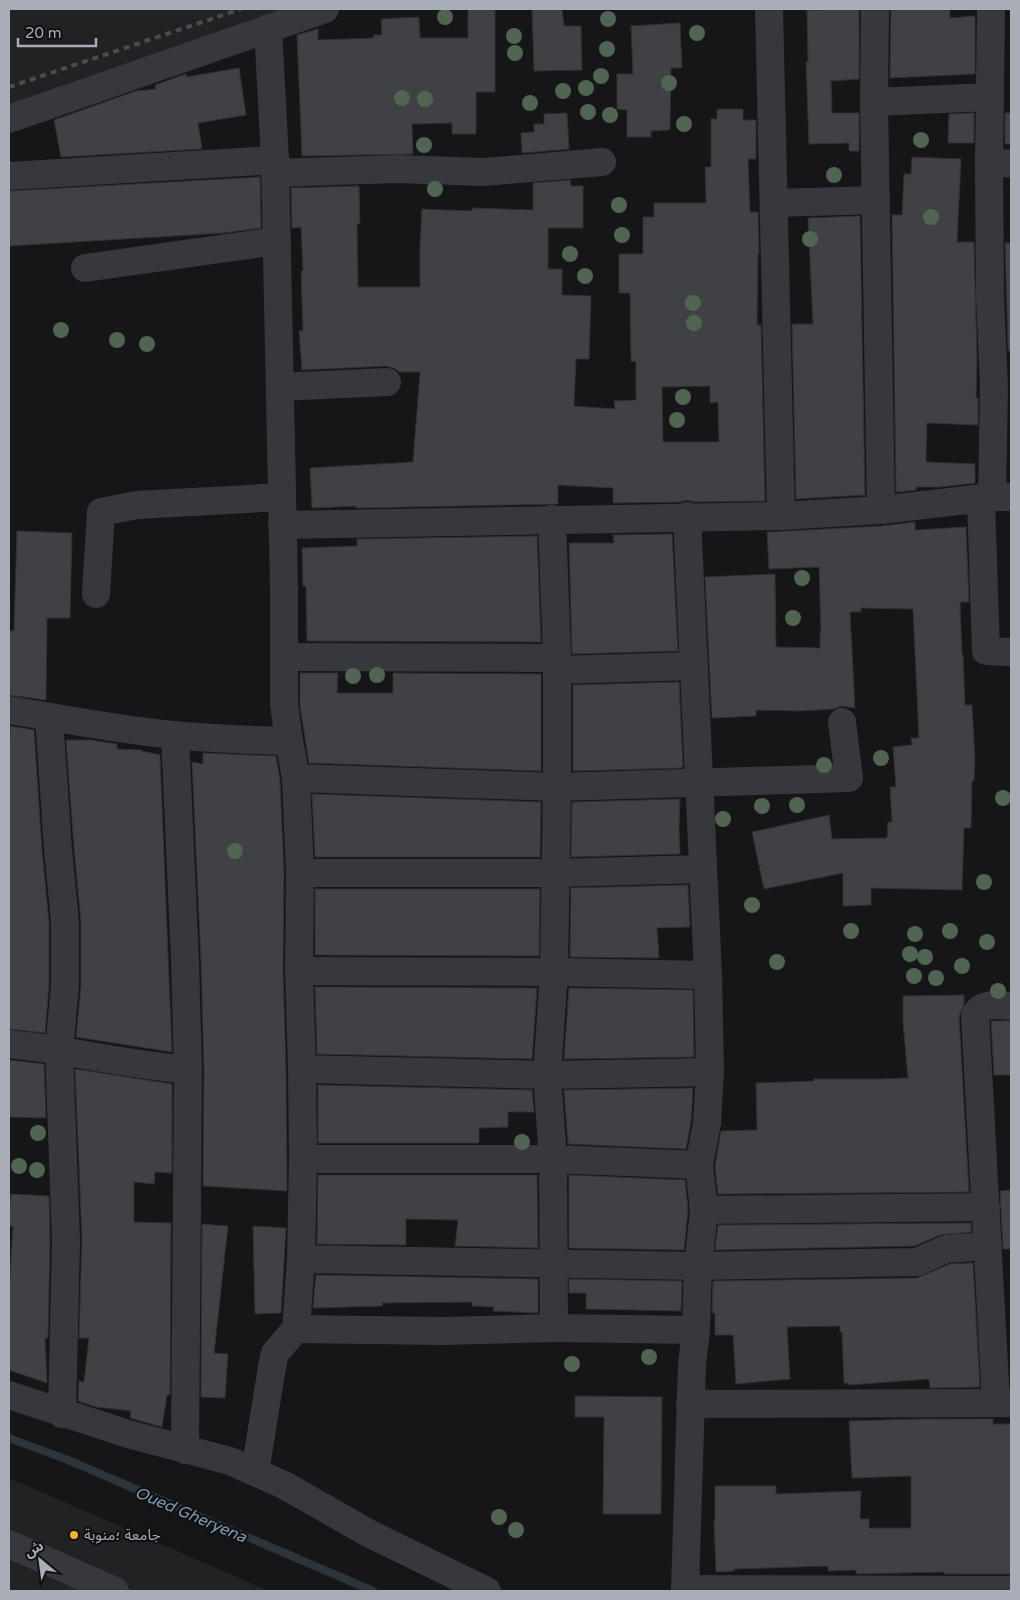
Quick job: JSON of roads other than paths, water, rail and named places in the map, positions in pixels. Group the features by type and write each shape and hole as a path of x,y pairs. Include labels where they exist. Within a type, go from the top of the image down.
{"street":[{"path":"9,119 325,9"},
{"path":"769,9 781,516"},
{"path":"874,9 881,510"},
{"path":"991,9 990,97 1000,163 1000,296 1003,387 986,651 1011,652"},
{"path":"255,1472 275,1353 296,1329 301,1259 303,1159 299,971 300,873 296,778 284,704 277,241 268,28"},
{"path":"874,102 990,97"},
{"path":"9,176 275,167 484,172 602,162"},
{"path":"774,203 876,200"},
{"path":"85,268 277,241"},
{"path":"280,387 387,382"},
{"path":"96,594 101,512 137,505 282,497"},
{"path":"282,525 687,516 781,516 881,510 995,498"},
{"path":"687,516 708,975 710,1072 707,1123 699,1165 704,1210 698,1266 696,1330 692,1364 685,1590 1011,1590"},
{"path":"552,519 557,664 557,786 554,873 554,972 547,1075 553,1159 554,1328"},
{"path":"284,657 694,666"},
{"path":"9,710 106,727 174,735 289,741"},
{"path":"49,717 65,922 65,986 59,1050 66,1240 62,1414"},
{"path":"296,778 557,786 849,778 842,722"},
{"path":"174,735 185,961 188,1070 185,1450"},
{"path":"300,873 554,873 703,869"},
{"path":"299,971 708,975"},
{"path":"690,1404 1004,1402 988,1246 975,1015 978,1009 984,1006 1011,1006"},
{"path":"9,1044 188,1070"},
{"path":"302,1069 547,1075 710,1072"},
{"path":"303,1159 553,1159 699,1165"},
{"path":"704,1210 986,1207"},
{"path":"301,1259 698,1266 917,1262 946,1249 988,1246"},
{"path":"296,1329 442,1331 554,1328 696,1330"},
{"path":"9,1395 62,1414 185,1450 230,1461 284,1485 370,1534 487,1591"},
{"path":"9,1544 115,1591"}],"waterway":[{"name":"Oued Gheryena","path":"9,1438 68,1460 373,1591"}],"railway":[{"path":"9,87 241,9"}],"place":[{"name":"جامعة ؛منوبة","path":"74,1535"}]}
